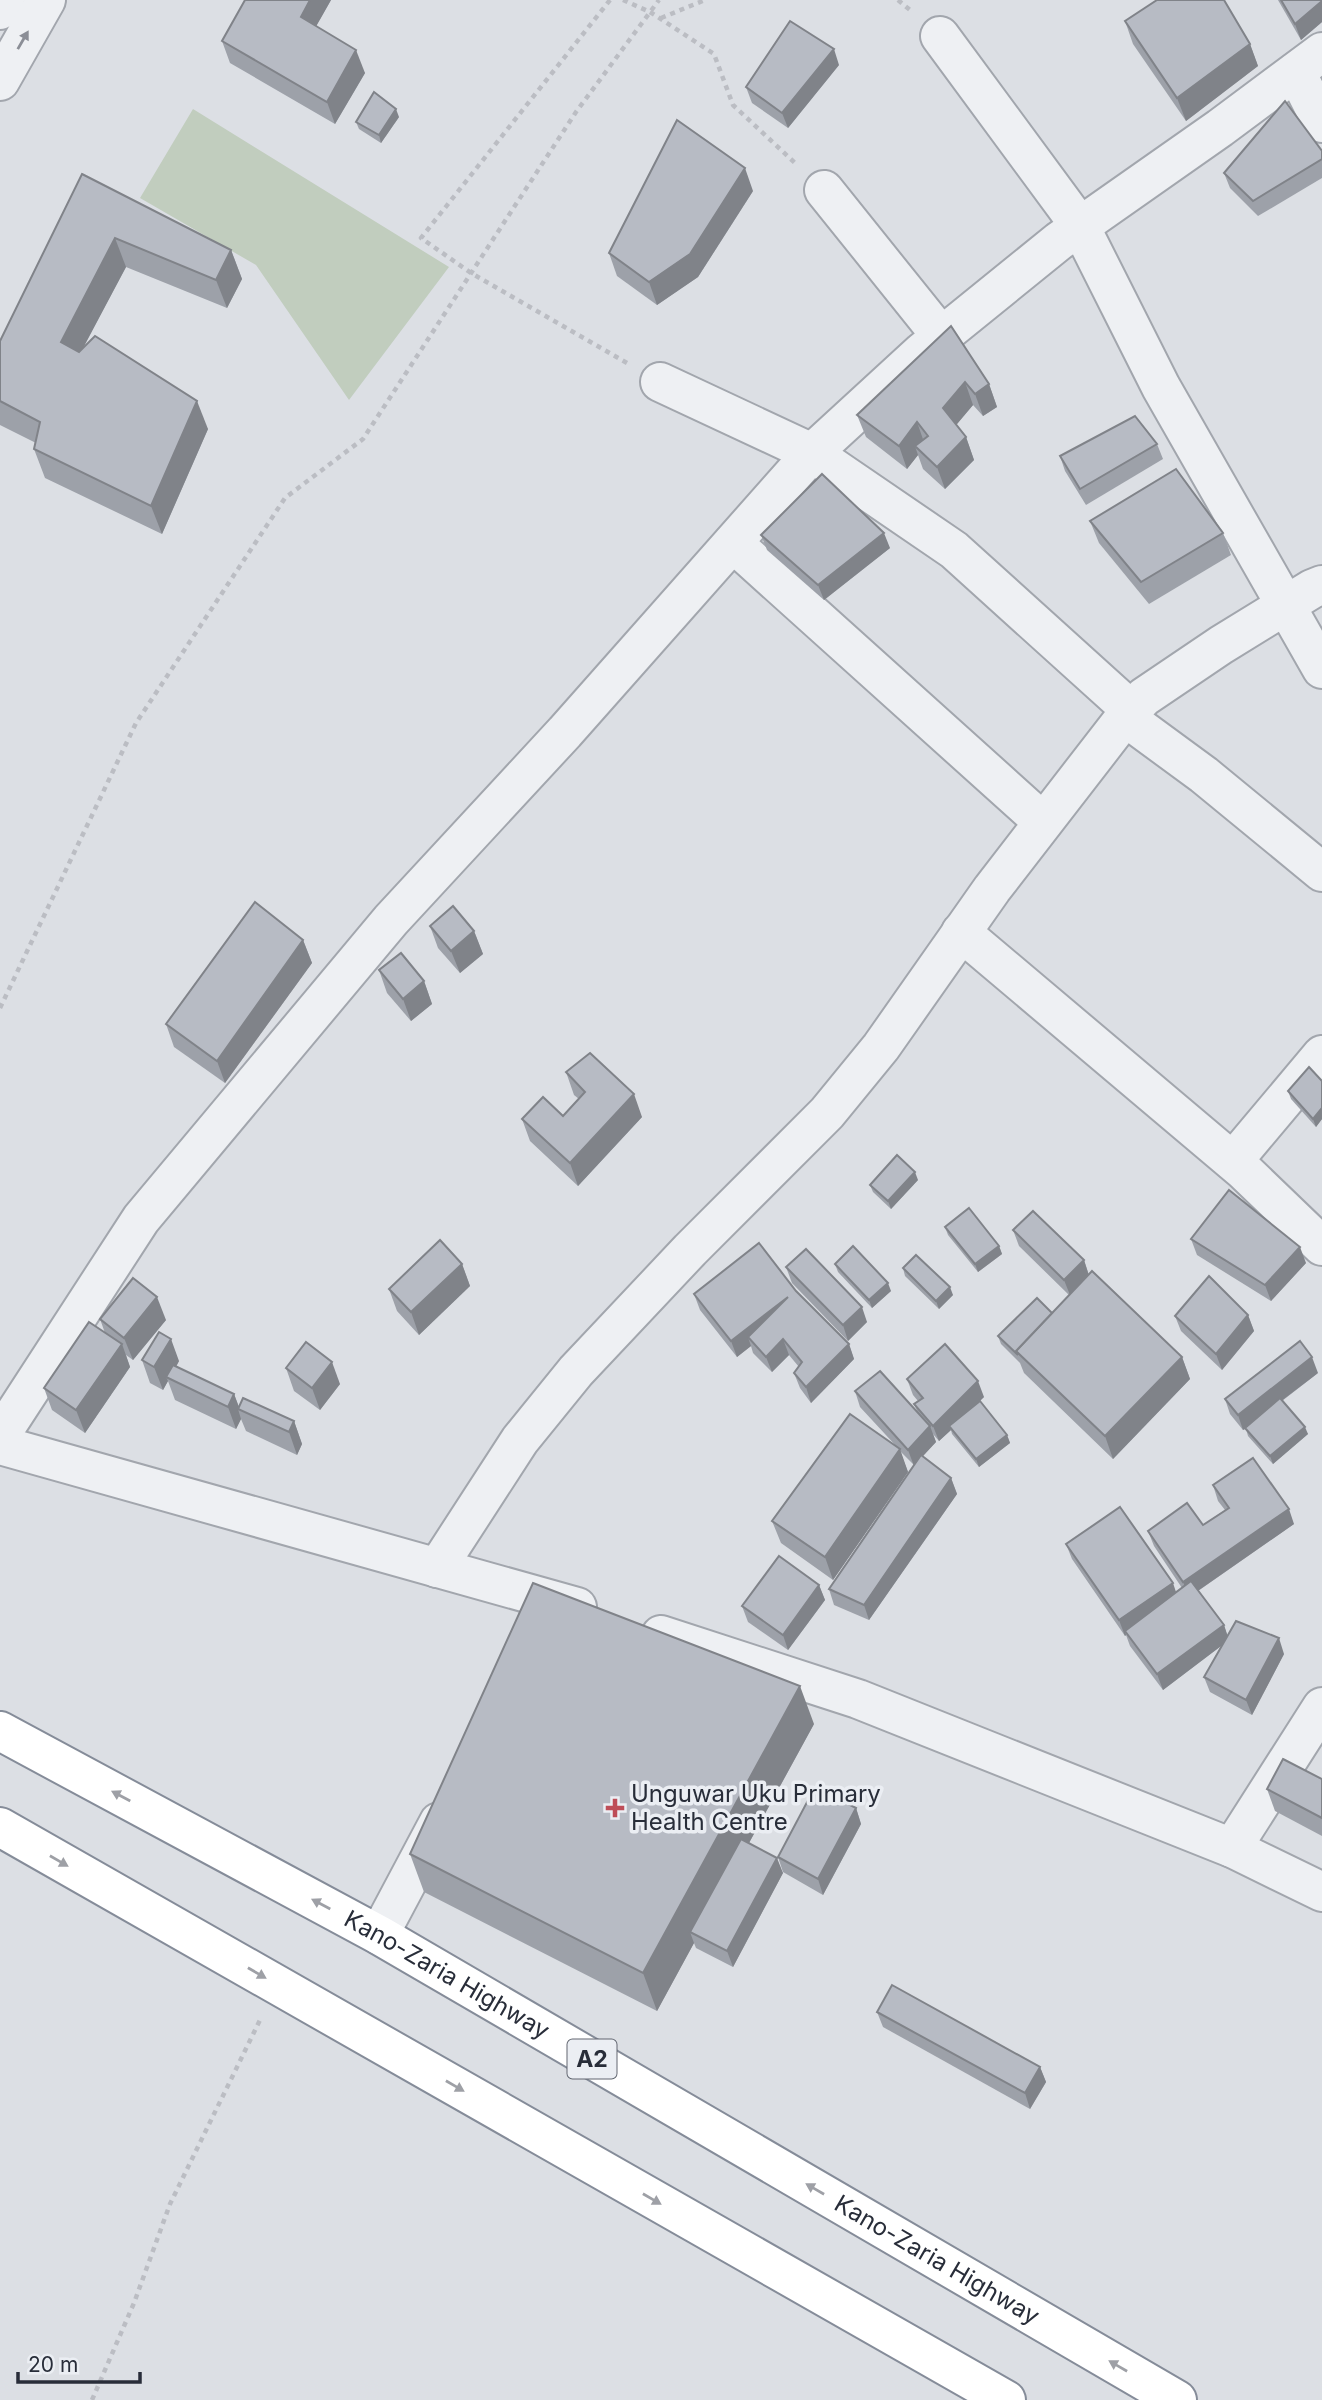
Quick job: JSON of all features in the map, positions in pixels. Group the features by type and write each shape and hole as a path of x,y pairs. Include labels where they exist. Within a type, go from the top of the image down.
{"highway":[{"name":"Kano-Zaria Highway","path":"0,1731 379,1935 1177,2400"},
{"path":"0,1827 1006,2400"}],"street":[{"path":"0,10 5,0"},
{"path":"0,81 46,0"},
{"path":"940,36 1080,226 1161,387 1322,669"},
{"path":"0,1436 141,1219 391,920 565,732 813,453 922,352 1080,226 1309,62 1322,123"},
{"path":"824,190 942,337"},
{"path":"660,382 813,453 954,550 1128,714 1322,872"},
{"path":"733,543 1043,822"},
{"path":"437,1568 520,1440 576,1371 690,1250 827,1113 881,1047 961,932 1128,714 1144,697 1322,585"},
{"path":"961,932 1233,1161 1322,1246"},
{"path":"1233,1161 1322,1055"},
{"path":"0,1445 555,1600 858,1699 1232,1848 1322,1892"},
{"path":"536,1636 555,1600"},
{"path":"1232,1848 1322,1707"},
{"path":"379,1935 454,1791"}],"path":[{"path":"610,0 421,238 471,273 660,382"},
{"path":"623,0 662,19 705,0"},
{"path":"0,1008 136,723 285,498 363,439 576,112 659,0"},
{"path":"650,12 715,54 733,105 824,190"},
{"path":"92,2400 134,2303 170,2204 278,1985"}],"green space":[{"path":"193,109 449,267 349,400 256,265 140,198"}],"building":[{"path":"245,0 310,0 301,17 356,50 327,102 222,41"},
{"path":"1157,0 1224,0 1250,44 1177,98 1125,21"},
{"path":"1281,0 1322,0 1322,1 1295,24"},
{"path":"790,21 834,49 782,113 746,87"},
{"path":"374,92 396,109 379,135 356,122"},
{"path":"1285,101 1322,151 1322,159 1253,201 1224,173"},
{"path":"677,120 745,168 690,254 649,282 609,253"},
{"path":"82,174 231,250 216,280 115,238 61,342 79,352 95,336 197,401 151,506 34,449 40,422 0,401 0,341"},
{"path":"951,326 989,384 975,394 965,382 943,408 966,437 937,467 915,446 928,436 917,422 899,446 857,415"},
{"path":"1135,416 1157,444 1080,489 1060,456"},
{"path":"1176,469 1223,533 1141,582 1090,521"},
{"path":"822,474 884,533 818,585 761,535"},
{"path":"255,902 303,940 217,1061 166,1024"},
{"path":"453,906 474,931 451,951 430,926"},
{"path":"401,953 424,981 403,999 379,970"},
{"path":"590,1053 634,1094 570,1163 522,1119 543,1097 563,1116 585,1092 566,1072"},
{"path":"1309,1067 1322,1081 1322,1108 1313,1119 1288,1091"},
{"path":"897,1155 915,1172 888,1201 870,1185"},
{"path":"1229,1190 1300,1247 1265,1285 1191,1239"},
{"path":"969,1208 999,1246 975,1264 945,1227"},
{"path":"1033,1211 1084,1260 1064,1280 1013,1230"},
{"path":"440,1240 462,1264 411,1312 389,1289"},
{"path":"759,1243 796,1291 849,1344 806,1387 794,1373 802,1362 783,1339 766,1357 748,1337 788,1297 731,1341 694,1294"},
{"path":"853,1246 888,1283 869,1300 835,1264"},
{"path":"806,1249 862,1307 843,1325 786,1267"},
{"path":"916,1255 950,1287 936,1301 903,1268"},
{"path":"1092,1271 1182,1357 1105,1436 1016,1351"},
{"path":"1209,1276 1248,1315 1216,1354 1175,1316"},
{"path":"133,1278 157,1297 124,1338 100,1319"},
{"path":"1037,1298 1052,1313 1016,1351 1018,1355 998,1336"},
{"path":"89,1322 122,1344 76,1410 44,1388"},
{"path":"159,1332 171,1339 154,1367 142,1360"},
{"path":"1300,1341 1312,1357 1238,1415 1225,1399"},
{"path":"306,1342 332,1362 312,1388 286,1368"},
{"path":"945,1344 978,1381 933,1426 914,1404 923,1398 907,1379"},
{"path":"173,1365 234,1394 228,1407 166,1377"},
{"path":"880,1371 930,1426 908,1450 855,1391"},
{"path":"243,1398 294,1421 289,1432 238,1409"},
{"path":"1280,1398 1305,1427 1270,1456 1245,1428"},
{"path":"980,1401 1007,1435 976,1459 949,1426"},
{"path":"850,1414 900,1449 825,1557 772,1521"},
{"path":"921,1455 951,1478 864,1605 829,1589"},
{"path":"1253,1458 1289,1509 1183,1582 1148,1531 1187,1503 1203,1525 1229,1508 1213,1485"},
{"path":"1120,1507 1173,1583 1119,1620 1066,1544"},
{"path":"779,1556 819,1585 783,1635 742,1606"},
{"path":"1191,1581 1224,1625 1157,1674 1125,1631"},
{"name":"Unguwar Uku Primary Health Centre","path":"533,1583 800,1686 643,1973 410,1854"},
{"path":"1236,1621 1279,1638 1246,1700 1204,1677"},
{"path":"1283,1759 1322,1779 1322,1818 1267,1789"},
{"path":"815,1787 856,1808 818,1879 778,1857"},
{"path":"741,1839 777,1858 727,1951 690,1932"},
{"path":"892,1985 1040,2067 1025,2093 877,2012"}],"place":[{"name":"Unguwar Uku Primary Health Centre","path":"615,1808"}]}
